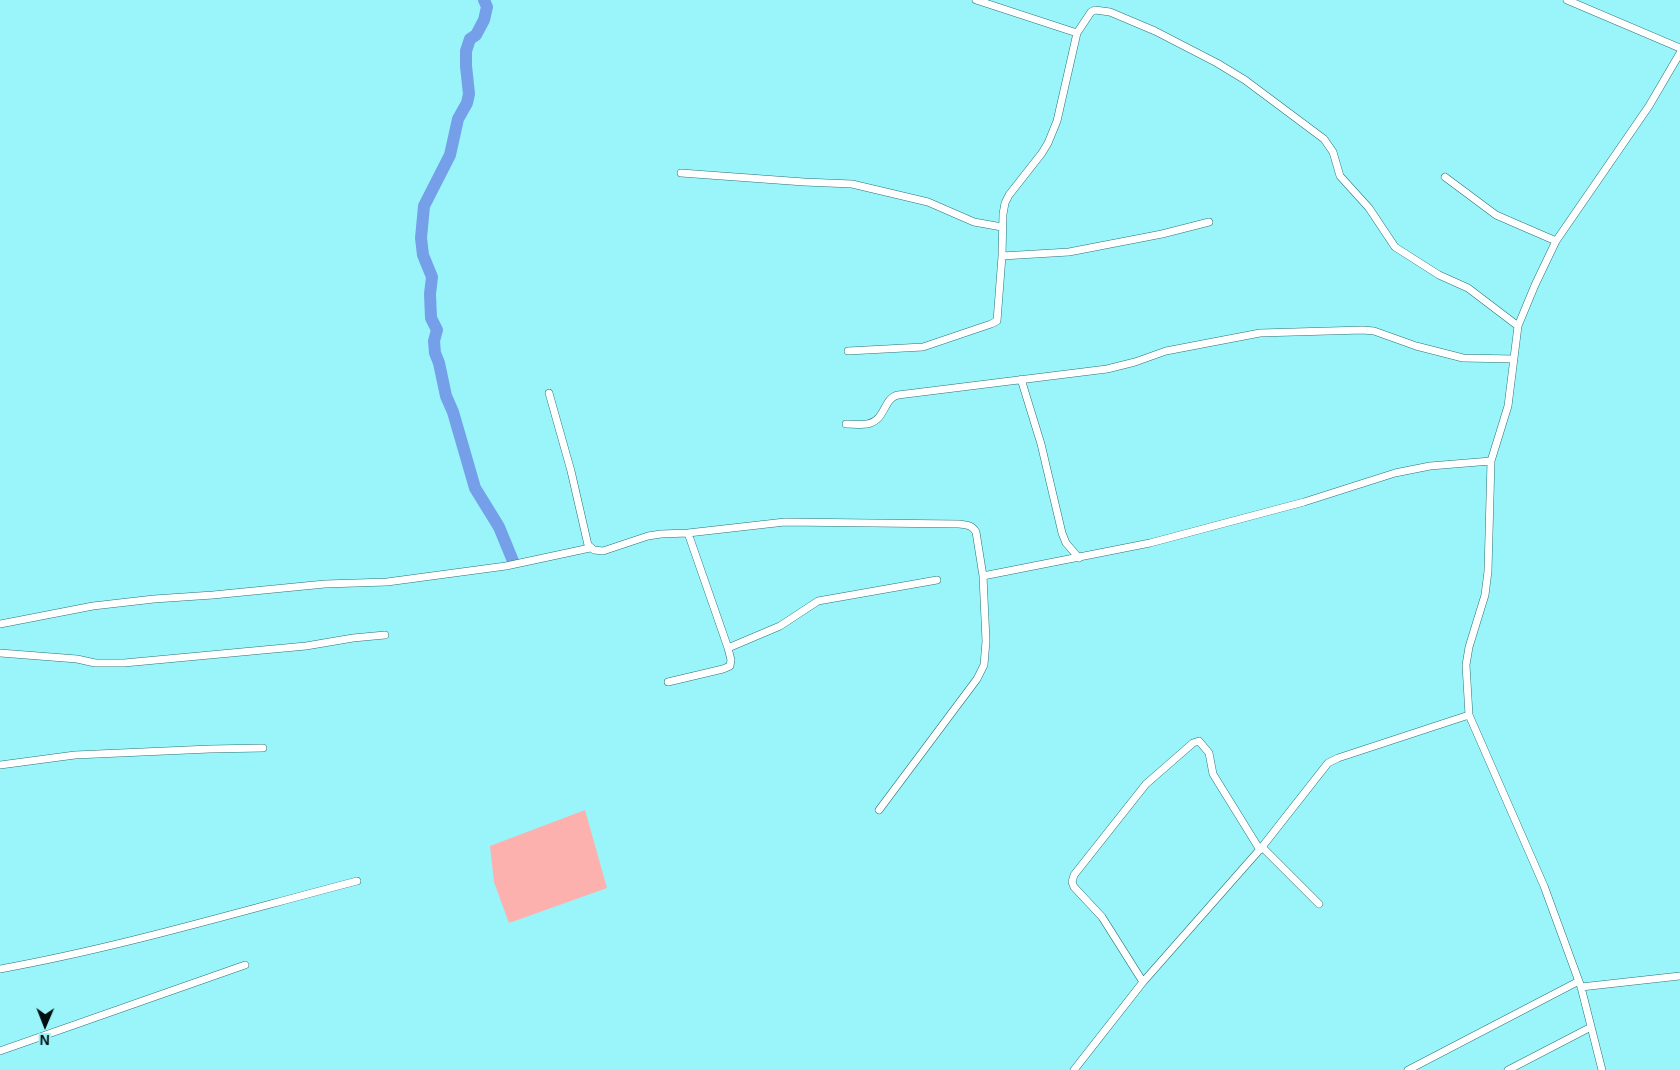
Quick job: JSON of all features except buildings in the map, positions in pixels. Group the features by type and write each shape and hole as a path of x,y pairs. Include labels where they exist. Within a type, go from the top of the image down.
{"street":[{"path":"976,0 1077,33"},
{"path":"1567,0 1680,48"},
{"path":"848,351 923,347 995,322 998,317 1002,227 1005,204 1009,195 1042,154 1048,143 1057,121 1077,33 1095,10 1110,12 1155,31 1217,63 1245,80 1324,139 1333,152 1340,176 1369,208 1395,247 1439,275 1468,288 1518,326"},
{"path":"1602,1070 1580,984 1544,886 1469,715 1466,666 1469,646 1486,587 1491,461 1508,406 1518,326 1556,241 1649,106 1680,53"},
{"path":"680,174 852,184 928,202 974,222 1002,227"},
{"path":"1445,177 1496,215 1556,241"},
{"path":"1002,256 1069,252 1162,234 1209,222"},
{"path":"846,424 874,422 883,414 889,401 894,396 1107,369 1166,351 1253,334 1374,331 1416,346 1463,358 1514,360"},
{"path":"1021,379 1041,444 1062,533 1066,542 1079,558"},
{"path":"549,393 572,471 583,528 590,548"},
{"path":"983,576 1150,543 1304,502 1395,472 1430,466 1491,461"},
{"path":"0,624 93,606 154,599 325,584 387,582 506,566 590,548 603,551 648,536 792,522 971,526 976,532 983,576 986,641 985,659 981,672 879,810"},
{"path":"668,682 728,667 731,663 728,648 688,533"},
{"path":"728,648 772,629 818,601 937,580"},
{"path":"0,653 77,659 95,663 124,663 306,646 385,635"},
{"path":"1074,1070 1143,982 1261,848 1328,763 1338,758 1469,715"},
{"path":"1143,982 1102,917 1074,887 1072,882 1074,875 1146,784 1193,743 1199,741 1208,753 1213,774 1261,848 1319,904"},
{"path":"0,765 75,756 210,748 263,748"},
{"path":"0,969 120,944 357,881"},
{"path":"0,1051 245,965"},
{"path":"1408,1070 1580,984 1680,976"},
{"path":"1508,1070 1591,1027"}],"shaded area":[{"path":"585,810 607,888 509,923 494,882 490,846"}],"waterway":[{"path":"484,0 487,7 484,20 476,35 470,39 466,51 469,94 467,103 458,119 450,155 424,206 421,238 423,255 432,277 430,294 431,318 437,330 434,341 435,353 446,396 453,412 475,488 499,527 513,561"}]}
